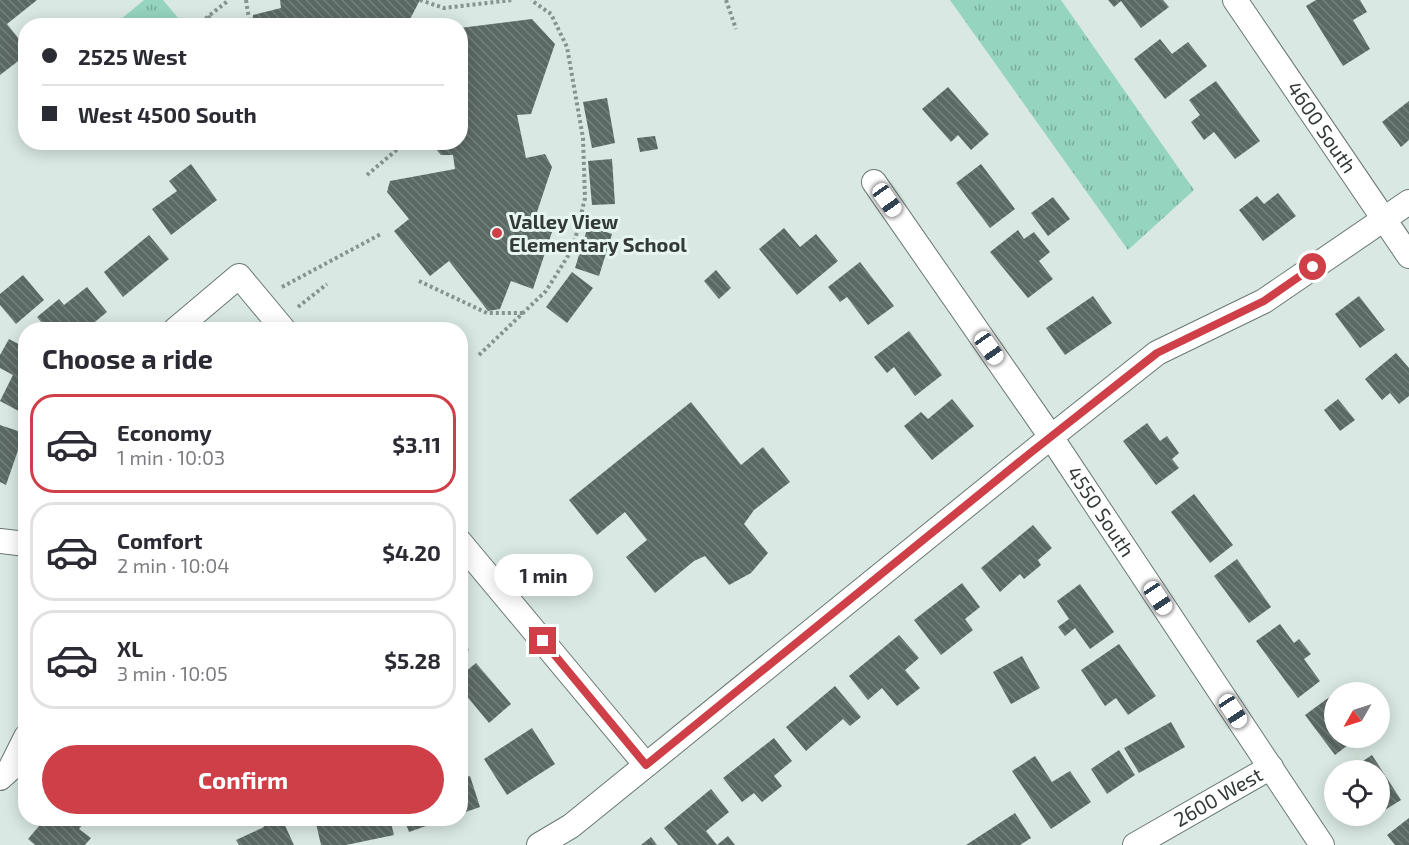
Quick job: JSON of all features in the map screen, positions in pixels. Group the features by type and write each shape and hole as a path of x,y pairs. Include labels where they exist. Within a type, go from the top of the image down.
{"street":[{"name":"4600 South","path":"1235,0 1409,256"},
{"name":"4550 South","path":"874,182 1051,437 1322,845"},
{"path":"539,845 571,826 1157,353 1264,301 1409,202"},
{"path":"184,322 239,276 277,322"},
{"path":"0,541 18,543"},
{"path":"468,552 646,765"},
{"path":"0,778 10,769 18,753"},
{"name":"2600 West","path":"1135,845 1270,767"}],"path":[{"path":"206,18 230,0"},
{"path":"246,0 249,18"},
{"path":"420,0 444,8 512,0"},
{"path":"479,355 546,291 573,248 585,198 583,138 567,47 551,14 531,0"},
{"path":"726,0 736,30"},
{"path":"367,175 397,150"},
{"path":"282,287 381,234"},
{"path":"419,281 487,313 523,313"},
{"path":"298,307 327,284"}],"green space":[{"path":"144,0 163,0 178,18 122,18"},
{"path":"950,0 1061,0 1194,190 1128,250"}],"building":[{"path":"0,0 37,0 7,24 18,38 18,61 0,75"},
{"path":"280,0 420,0 411,18 253,18 253,15 281,8"},
{"path":"1108,0 1163,0 1169,7 1141,28 1121,1 1114,7"},
{"path":"1316,0 1360,0 1367,12 1353,20 1370,49 1343,66 1306,6"},
{"path":"532,19 555,44 531,114 517,115 526,158 545,154 552,167 533,224 552,232 533,289 511,281 500,309 488,311 449,261 430,276 394,231 409,219 387,192 390,181 455,169 453,155 441,155 437,150 468,150 468,27"},
{"path":"1160,39 1172,54 1188,42 1207,66 1165,99 1134,59"},
{"path":"1216,81 1260,141 1235,159 1214,132 1204,140 1191,122 1200,115 1189,100"},
{"path":"948,87 989,134 971,150 958,135 951,142 922,109"},
{"path":"607,98 615,143 592,148 583,102"},
{"path":"1409,101 1409,140 1401,147 1382,122"},
{"path":"655,136 658,149 640,152 637,138"},
{"path":"612,159 615,204 592,205 588,161"},
{"path":"191,164 217,200 171,235 152,209 177,191 169,181"},
{"path":"981,164 1015,209 990,228 956,183"},
{"path":"1278,193 1296,216 1263,241 1239,210 1257,196 1264,204"},
{"path":"1053,197 1070,219 1048,236 1031,213"},
{"path":"588,226 612,234 599,276 575,268"},
{"path":"784,228 800,247 816,234 838,261 797,295 759,249"},
{"path":"1018,230 1024,239 1034,232 1050,252 1039,261 1053,279 1028,298 990,252"},
{"path":"149,235 169,259 123,297 104,272"},
{"path":"860,262 894,306 868,325 847,297 840,302 828,287"},
{"path":"716,270 731,288 719,299 704,281"},
{"path":"572,272 593,288 567,323 546,307"},
{"path":"23,275 44,300 16,324 0,305 0,294"},
{"path":"87,287 107,312 95,322 41,322 37,317 59,299 64,305"},
{"path":"1093,296 1112,323 1065,355 1046,328"},
{"path":"1359,296 1385,330 1360,348 1335,314"},
{"path":"909,331 942,375 915,396 894,367 887,373 874,357"},
{"path":"9,339 18,344 18,411 0,401 13,375 0,368 0,355"},
{"path":"1396,353 1409,368 1409,396 1399,404 1390,393 1382,400 1365,379"},
{"path":"952,399 974,426 932,460 904,426 921,412 928,419"},
{"path":"1338,399 1355,420 1340,431 1324,410"},
{"path":"691,402 741,465 763,447 790,482 754,510 744,524 768,553 751,573 729,585 705,556 694,561 655,593 626,557 647,540 625,512 597,535 569,500"},
{"path":"1147,423 1160,441 1167,436 1179,453 1172,459 1179,468 1156,485 1123,441"},
{"path":"0,425 18,431 18,450 6,485 0,482"},
{"path":"1194,494 1233,545 1210,563 1171,512"},
{"path":"1033,525 1052,548 1038,560 1041,565 1024,579 1020,574 1000,592 981,568"},
{"path":"1237,559 1271,607 1249,623 1214,576"},
{"path":"962,583 980,607 965,619 973,630 941,655 914,620"},
{"path":"1080,584 1114,632 1090,649 1075,628 1065,636 1058,627 1069,619 1057,601"},
{"path":"1280,624 1294,643 1299,639 1311,654 1304,659 1320,681 1298,698 1256,641"},
{"path":"899,635 919,658 905,670 920,688 897,706 882,688 868,700 849,676"},
{"path":"1119,644 1156,696 1128,715 1116,698 1105,706 1081,670"},
{"path":"1022,656 1040,688 1011,704 993,672"},
{"path":"476,663 511,704 489,723 468,698 468,670"},
{"path":"835,686 861,717 850,726 843,719 806,751 786,727"},
{"path":"1324,701 1324,740 1305,715"},
{"path":"1171,722 1185,747 1139,773 1124,748"},
{"path":"532,728 555,764 507,795 484,759"},
{"path":"774,738 792,761 774,776 782,786 762,802 754,793 742,802 723,778"},
{"path":"1330,748 1344,748 1335,755"},
{"path":"1119,750 1135,775 1107,794 1091,769"},
{"path":"1372,755 1375,760 1364,760"},
{"path":"1035,756 1052,782 1070,771 1091,802 1051,829 1012,771"},
{"path":"470,776 480,807 468,811 468,777"},
{"path":"1390,783 1401,800 1390,807"},
{"path":"711,789 729,812 706,831 717,845 678,845 664,828"},
{"path":"1015,813 1031,838 1020,845 966,845"},
{"path":"1409,818 1409,845 1395,845 1387,835"},
{"path":"39,826 81,826 79,829 91,838 85,845 35,845 28,839"},
{"path":"285,826 294,845 239,845 236,840 264,827"},
{"path":"317,826 392,826 394,835 346,845 321,845"},
{"path":"407,826 426,826 409,832"},
{"path":"728,836 735,845 717,845"},
{"path":"651,837 657,845 641,845"}],"place":[{"name":"Valley View Elementary School","path":"497,233"}],"route":[{"path":"543,641 646,765 1157,353 1264,301 1313,267"}]}
